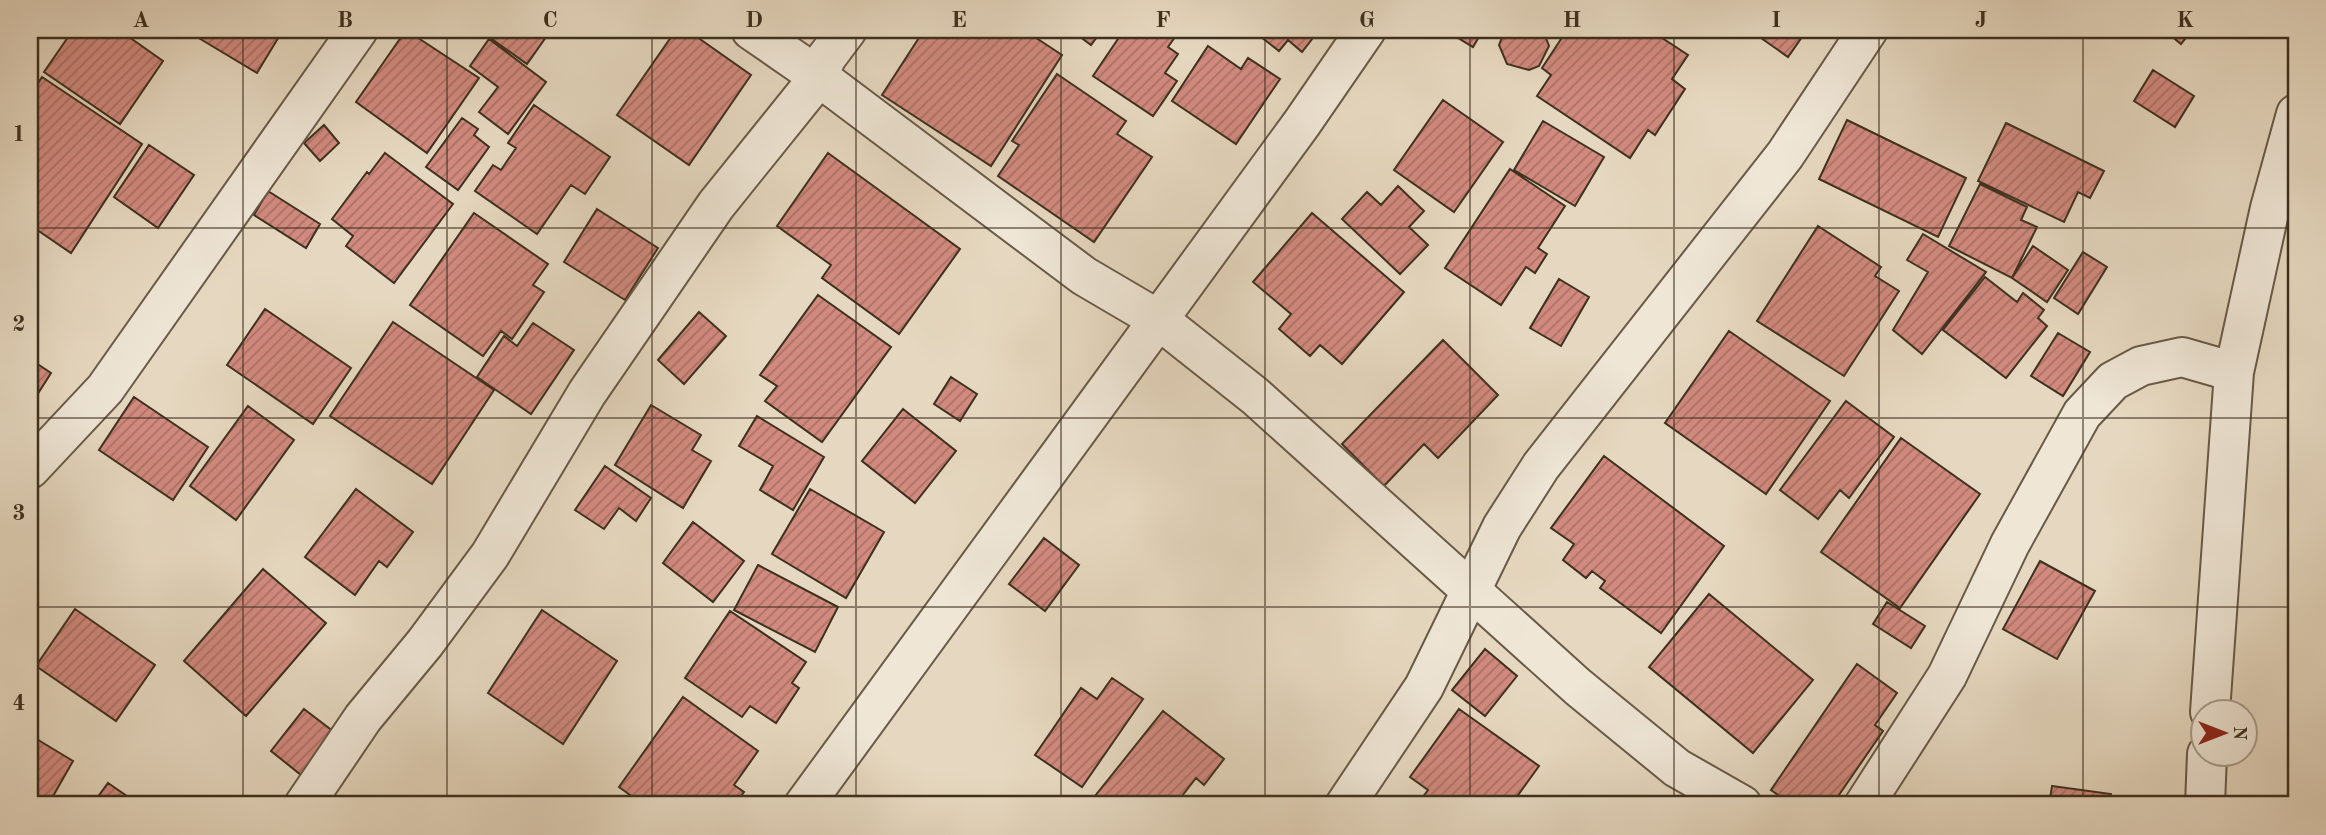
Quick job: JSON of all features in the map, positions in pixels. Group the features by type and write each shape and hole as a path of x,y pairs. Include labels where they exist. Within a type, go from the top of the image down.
{"street":[{"path":"30,469 105,389 358,30"},
{"path":"751,30 819,76 1084,276 1158,320 1255,396 1470,591 1677,768 1742,805"},
{"path":"304,805 363,718 425,643 490,555 587,393 716,205 819,76 826,58 847,30"},
{"path":"804,805 1366,30"},
{"path":"1345,805 1424,687 1502,527 1541,467 1785,155 1868,30"},
{"path":"2211,698 2234,372 2270,208 2296,114"},
{"path":"1864,805 1947,676 2010,544 2081,414 2113,381 2141,366 2182,357 2234,372"},
{"path":"2205,805 2206,768"}],"building":[{"path":"73,30 119,30 163,61 120,124 44,72"},
{"path":"201,30 283,30 257,73 197,37"},
{"path":"406,30 479,78 427,153 356,102"},
{"path":"479,30 551,30 527,64"},
{"path":"676,30 687,30 751,75 689,165 617,115"},
{"path":"924,30 1024,30 1062,55 991,166 882,95"},
{"path":"1071,30 1102,30 1091,45"},
{"path":"1124,30 1180,30 1168,47 1178,54 1165,73 1177,81 1153,116 1093,76"},
{"path":"1252,30 1319,30 1302,52 1288,40 1279,51"},
{"path":"1445,30 1483,30 1473,47"},
{"path":"1505,30 1543,30 1549,46 1539,66 1529,70 1507,64 1499,45"},
{"path":"1567,30 1625,30 1633,35 1637,30 1650,30 1688,55 1672,79 1685,89 1655,135 1648,130 1630,158 1537,96 1551,75 1542,68"},
{"path":"1766,30 1791,30 1802,37 1788,57 1761,38"},
{"path":"2164,30 2192,30 2181,44"},
{"path":"489,39 546,82 508,134 479,112 498,87 470,66"},
{"path":"1208,46 1241,69 1248,58 1280,79 1236,144 1172,101"},
{"path":"2153,70 2194,96 2175,127 2134,101"},
{"path":"1057,74 1126,121 1117,134 1152,157 1094,242 998,176 1019,145 1012,141"},
{"path":"42,77 142,144 71,253 30,225 30,96"},
{"path":"1443,100 1503,142 1454,212 1394,170"},
{"path":"534,105 610,157 585,194 571,185 537,234 475,191 493,165 501,170 516,148 508,143"},
{"path":"462,118 478,129 474,135 489,147 458,190 426,167"},
{"path":"1847,120 1966,178 1938,237 1819,179"},
{"path":"1543,121 1604,157 1575,206 1514,170"},
{"path":"2006,123 2104,171 2090,198 2078,192 2064,222 1978,181"},
{"path":"324,125 339,143 320,161 304,143"},
{"path":"149,145 194,175 158,228 114,197"},
{"path":"385,153 453,204 394,283 346,246 353,236 332,219 367,172 369,174"},
{"path":"828,153 960,249 899,334 822,278 831,265 777,226"},
{"path":"1510,169 1565,206 1538,248 1547,254 1535,273 1526,267 1501,305 1445,268"},
{"path":"1980,184 2027,207 2021,220 2037,227 2012,278 1949,246"},
{"path":"1398,186 1424,211 1409,227 1428,245 1400,274 1342,219 1367,192 1381,205"},
{"path":"268,191 320,224 306,248 254,215"},
{"path":"597,209 658,248 625,300 564,262"},
{"path":"474,213 548,264 533,285 544,292 512,339 501,331 483,356 410,305"},
{"path":"1312,213 1404,292 1342,364 1320,345 1310,356 1279,329 1291,314 1253,282"},
{"path":"1818,226 1881,267 1875,276 1899,291 1844,376 1757,321"},
{"path":"1923,234 1986,272 1922,354 1893,330 1928,272 1907,260"},
{"path":"2033,246 2068,270 2047,302 2012,278"},
{"path":"2083,252 2107,267 2078,314 2054,298"},
{"path":"1985,277 2017,302 2023,293 2044,310 2038,318 2047,326 2006,378 1943,330"},
{"path":"1559,279 1589,297 1561,346 1530,328"},
{"path":"818,295 891,347 822,442 765,401 777,386 760,375"},
{"path":"265,309 351,368 313,424 227,365"},
{"path":"699,312 726,336 684,384 658,360"},
{"path":"393,322 494,390 432,484 330,416"},
{"path":"533,323 574,350 531,414 477,377 504,336 517,346"},
{"path":"1729,331 1830,401 1766,494 1665,423"},
{"path":"2058,333 2090,352 2063,396 2031,376"},
{"path":"1443,340 1498,395 1438,458 1424,444 1384,486 1342,444"},
{"path":"30,359 51,373 30,406"},
{"path":"951,377 977,394 960,421 934,404"},
{"path":"134,397 208,447 173,500 99,450"},
{"path":"1846,401 1894,437 1849,498 1840,490 1818,519 1780,490"},
{"path":"651,405 701,435 692,450 711,461 683,508 615,465"},
{"path":"248,406 294,440 236,520 190,486"},
{"path":"903,409 956,451 915,503 862,461"},
{"path":"757,416 824,457 793,510 760,490 773,466 739,446"},
{"path":"1901,438 1980,494 1900,608 1821,552"},
{"path":"1604,456 1724,546 1661,633 1600,588 1605,581 1592,571 1586,578 1563,560 1574,544 1551,528"},
{"path":"605,466 651,498 636,521 619,508 604,529 575,510"},
{"path":"356,489 413,532 387,567 379,561 355,595 305,557"},
{"path":"810,489 884,532 846,598 772,554"},
{"path":"693,522 744,561 713,602 663,563"},
{"path":"1044,538 1079,565 1045,611 1009,584"},
{"path":"2040,561 2095,591 2057,659 2003,629"},
{"path":"758,565 838,607 815,652 734,610"},
{"path":"263,569 326,623 246,716 184,661"},
{"path":"1709,594 1813,680 1753,753 1649,667"},
{"path":"1887,602 1925,626 1911,648 1873,624"},
{"path":"75,609 155,665 116,721 36,666"},
{"path":"542,610 617,661 563,744 488,693"},
{"path":"730,611 806,662 792,683 799,688 776,723 750,706 742,717 685,678"},
{"path":"1485,649 1517,676 1485,716 1452,690"},
{"path":"1857,664 1897,693 1875,725 1883,731 1832,805 1792,805 1771,790"},
{"path":"1112,678 1143,699 1082,787 1035,755 1081,688 1097,699"},
{"path":"683,697 758,751 734,785 744,792 734,805 644,805 619,787"},
{"path":"304,709 334,732 301,775 271,751"},
{"path":"1459,709 1539,766 1511,805 1417,805 1428,790 1410,777"},
{"path":"1163,711 1224,759 1204,785 1196,778 1175,805 1097,805 1091,801"},
{"path":"30,735 73,761 48,805 30,805"},
{"path":"108,783 137,803 92,805"},
{"path":"2052,786 2111,794 2109,805 2049,805"}]}
